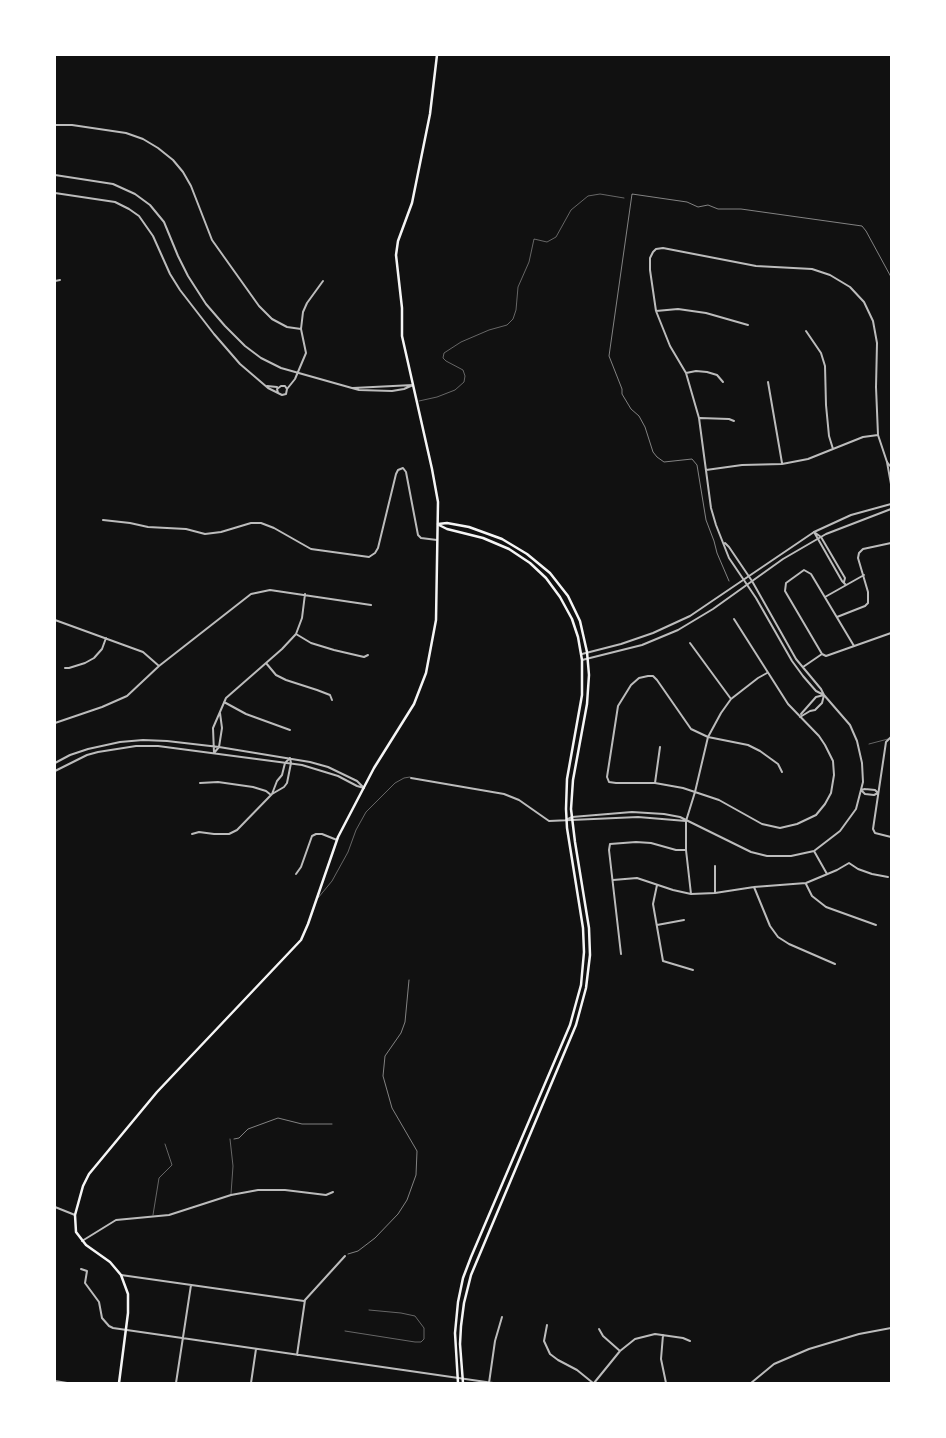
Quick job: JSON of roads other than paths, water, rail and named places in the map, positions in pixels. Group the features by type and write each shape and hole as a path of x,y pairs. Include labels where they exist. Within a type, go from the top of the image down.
{"main road":[{"path":"119,1383 128,1297 121,1276 110,1262 82,1241 78,1235 75,1226 75,1215 83,1186 89,1174 157,1092 297,944 307,929 337,840 389,743 406,720 424,683 436,620 438,524 436,484 402,336 402,308 396,266 396,248 412,203 430,114 437,55"},
{"path":"438,524 453,524 489,534 515,546 545,568 560,584 575,609 582,628 588,658 588,693 573,780 572,817 589,928 590,955 586,988 576,1024 471,1274 461,1326 460,1344 463,1381"},
{"path":"438,524 447,530 483,538 508,549 530,563 546,578 572,619 582,654 582,694 567,779 566,820 582,914 584,938 580,990 570,1025 463,1278 455,1319 458,1383"}],"street":[{"path":"55,125 126,133 144,139 173,160 191,186 212,240 259,306 272,319 287,327 301,329"},
{"path":"55,176 113,184 135,194 150,205 164,222 188,276 206,304 245,346 261,358 282,368 359,390 404,389 413,385"},
{"path":"55,193 115,202 130,209 138,216 153,236 170,274 180,290 214,334 240,364 268,388 280,395 285,395 298,373 306,353 301,329 303,312 307,303 323,281"},
{"path":"566,820 572,817 650,812 680,817 751,852 767,856 791,856 814,851 840,831 856,809 863,782 862,763 857,741 850,725 824,695 810,684 792,661 756,598 729,558 716,526 699,418 686,373 670,346 656,311 650,258 656,249 663,248 756,266 812,269 830,275 850,287 864,302 872,321 877,343 878,435 887,462 891,484"},
{"path":"55,280 60,280"},
{"path":"656,311 678,309 706,313 748,325"},
{"path":"806,331 821,353 825,366 826,412 829,436 833,449"},
{"path":"686,373 696,371 707,372 717,375 723,382"},
{"path":"768,382 782,464"},
{"path":"267,386 284,386 287,389"},
{"path":"278,387 278,393"},
{"path":"699,418 729,419 734,421"},
{"path":"706,470 742,465 782,464 808,459 863,437 878,435"},
{"path":"887,462 891,467"},
{"path":"103,520 148,527 182,528 205,534 221,532 251,523 262,523 311,549 369,556 378,548 396,474 398,470 403,468 406,472 418,534 421,538 438,540"},
{"path":"582,654 653,633 690,616 814,532 851,515 891,504"},
{"path":"582,660 642,645 678,630 713,609 782,559 817,539 862,519 891,509"},
{"path":"814,532 821,537 845,578 844,582"},
{"path":"814,532 846,585"},
{"path":"724,542 729,546 749,576 803,668 824,695 822,703 816,710 800,716"},
{"path":"838,617 868,603 868,592 858,555 863,550 891,543"},
{"path":"854,646 811,574 804,570 786,583 784,592 822,654 826,656 891,633"},
{"path":"825,597 864,575"},
{"path":"55,724 127,696 159,666 251,594 270,590 371,605"},
{"path":"214,753 213,728 228,695 282,649 296,634 302,618 305,594"},
{"path":"734,618 788,704 819,736 833,761 834,775 831,793 825,804 816,815 797,824 780,828 762,824 719,800 683,788 655,784 616,784 609,782 607,777 618,706 627,690 639,678 648,676 653,676 691,729 708,737 748,746 760,751 778,764 782,772"},
{"path":"55,620 143,652 159,666"},
{"path":"296,634 311,643 364,657 368,655"},
{"path":"64,668 85,663 94,658 102,649 106,638"},
{"path":"690,643 731,699"},
{"path":"803,668 822,654"},
{"path":"266,663 276,675 330,695 332,700"},
{"path":"691,894 686,850 686,821 696,792 708,737 731,699 767,673"},
{"path":"800,716 816,698 824,695"},
{"path":"224,702 246,714 290,730"},
{"path":"214,753 219,747 222,725 220,713"},
{"path":"214,725 218,723 222,725"},
{"path":"891,737 888,739 873,831 891,837"},
{"path":"55,764 70,755 88,749 120,742 143,740 214,746 290,758 328,767 357,781 364,788"},
{"path":"55,771 87,755 119,747 158,746 291,763 338,776 356,786 364,788"},
{"path":"655,784 660,747"},
{"path":"272,794 277,781 282,775 285,763 290,758"},
{"path":"192,834 199,832 229,834 237,830 272,794 285,786 288,781 290,758"},
{"path":"411,778 504,794 519,800 549,821 647,817 686,821"},
{"path":"277,781 278,785 285,786"},
{"path":"200,784 218,782 253,787 272,794"},
{"path":"861,790 866,794 874,795 878,793"},
{"path":"296,874 301,867 312,836 322,834 337,840"},
{"path":"621,954 609,850 610,844 643,842 676,850 686,850"},
{"path":"814,851 827,874"},
{"path":"613,880 637,878 691,894 715,893 754,886 806,883 849,863 858,869 888,877"},
{"path":"715,866 715,893"},
{"path":"806,883 812,896 826,907 876,926"},
{"path":"657,885 652,904 663,960 694,970"},
{"path":"754,886 770,926 778,937 789,944 835,964"},
{"path":"657,925 684,920"},
{"path":"82,1241 116,1220 169,1215 231,1195 268,1189 326,1195 333,1192"},
{"path":"55,1207 75,1215"},
{"path":"297,1355 304,1301 345,1256"},
{"path":"81,1269 86,1271 85,1283 99,1302 102,1318 105,1323 113,1328 458,1378 463,1381 493,1383"},
{"path":"121,1276 304,1301"},
{"path":"176,1383 191,1285"},
{"path":"489,1383 496,1337 502,1317"},
{"path":"546,1325 544,1338 550,1354 577,1370 593,1383 620,1351 642,1336 664,1335 690,1341"},
{"path":"751,1383 767,1368 802,1351 859,1334 891,1328"},
{"path":"599,1329 603,1336 620,1351"},
{"path":"664,1335 661,1359 666,1383"},
{"path":"251,1383 256,1349"},
{"path":"55,1381 67,1383"}],"lane":[{"path":"417,401 437,397 455,390 464,382 463,370 446,361 443,358 444,353 461,342 507,324 513,319 516,310 518,286 529,262 534,239 547,242 556,237 571,210 588,196 600,194 624,198"},
{"path":"868,744 888,739"},
{"path":"317,899 332,881 348,852 356,830 366,812 395,783 404,778 411,778"},
{"path":"230,1139 233,1166 231,1195"},
{"path":"153,1216 159,1178 172,1165 164,1144"},
{"path":"345,1331 407,1342 417,1342 424,1339 424,1329 415,1316 369,1310"}]}
